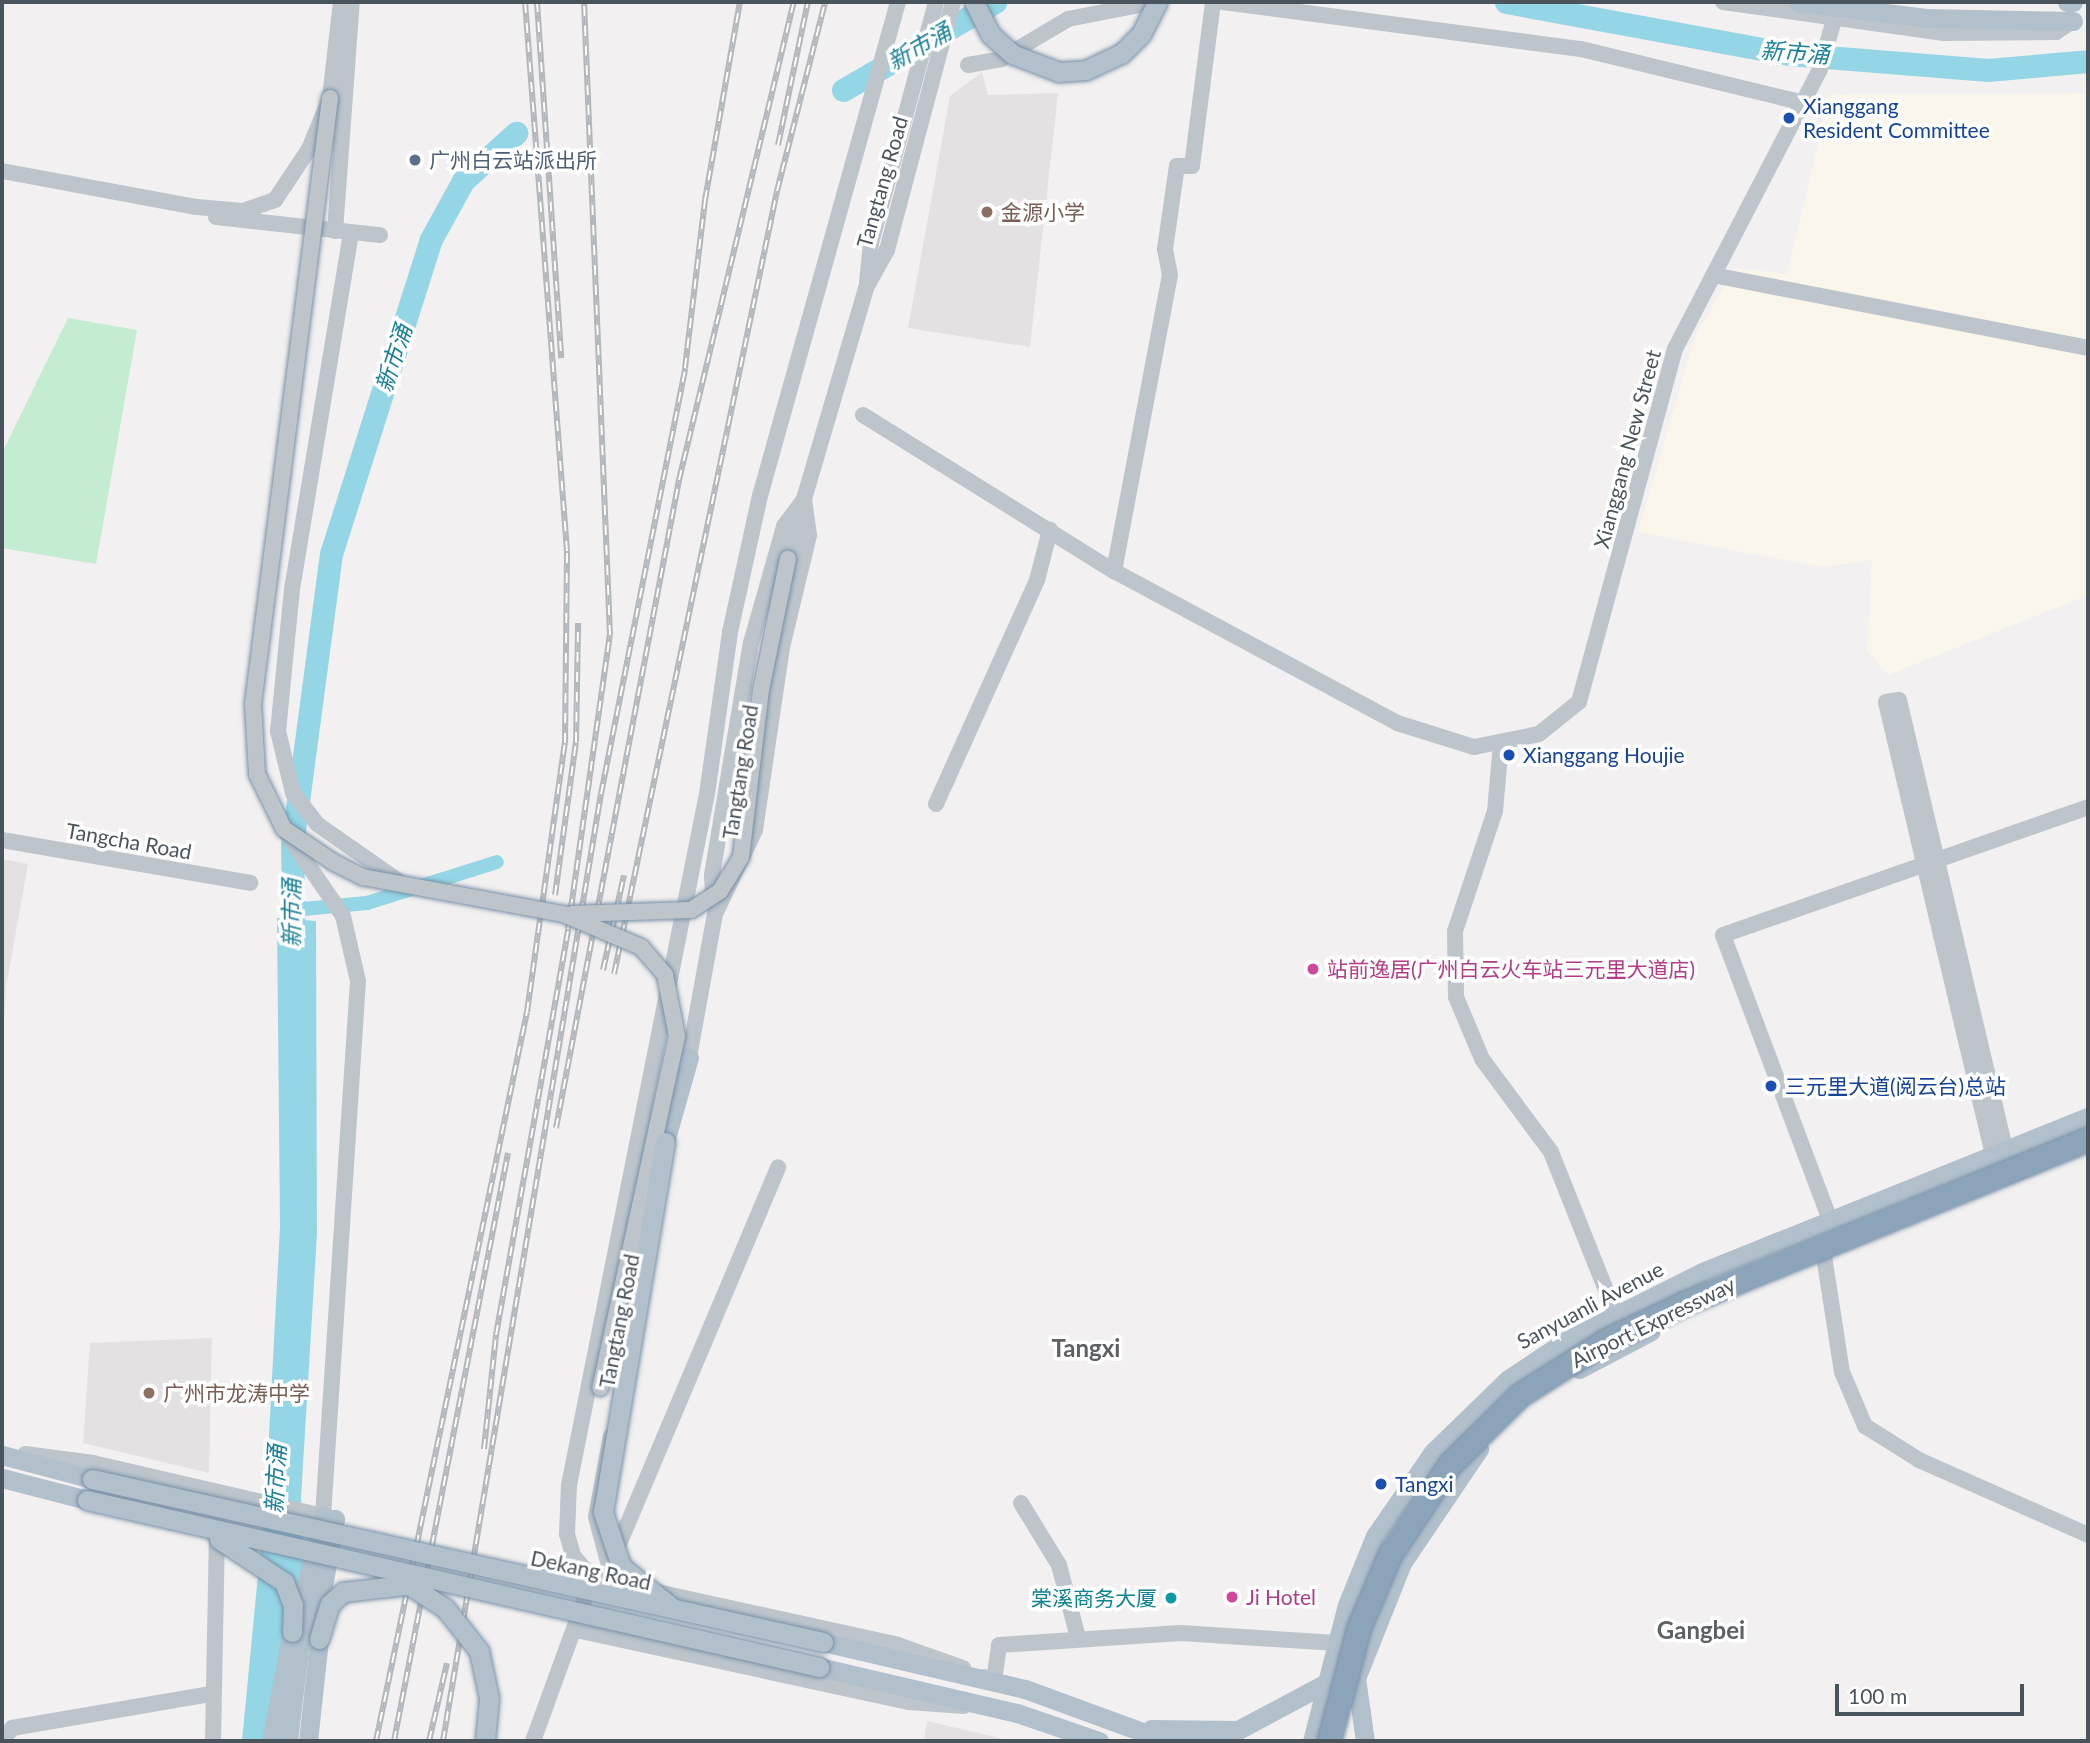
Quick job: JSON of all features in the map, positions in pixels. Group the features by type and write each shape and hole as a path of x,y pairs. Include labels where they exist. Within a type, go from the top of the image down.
{"highway":[{"name":"Airport Expressway","path":"1329,1741 1359,1627 1390,1554 1450,1464 1520,1395 1605,1342 1687,1302 2088,1139"}],"main road":[{"path":"974,2 990,34 1012,54 1059,72 1086,70 1121,54 1141,34 1156,2"},
{"path":"1798,2 1926,18 2032,20 2077,12"},
{"path":"2067,2 2077,12"},
{"path":"689,1058 665,1142 603,1512 621,1566 657,1599 697,1615"},
{"name":"Sanyuanli Avenue","path":"1312,1741 1335,1649 1376,1536 1433,1452 1526,1365 1615,1313 1830,1220 2088,1117"},
{"path":"1340,1741 1359,1670 1423,1525 1458,1473 1504,1423 1614,1350 1824,1256 2088,1149"},
{"path":"1986,1190 1991,1156"},
{"name":"Dekang Road","path":"2,1453 92,1479 993,1681 1167,1741"},
{"path":"2,1478 197,1527 465,1589 991,1706 1099,1741"},
{"path":"288,1741 307,1581 323,1516"},
{"path":"301,1741 323,1516"},
{"path":"197,1527 265,1567 291,1593 291,1646 271,1741"},
{"path":"308,1741 318,1639 330,1604 361,1585 465,1589"},
{"path":"409,1585 445,1608 479,1650 489,1698 485,1741"},
{"path":"1335,1649 1341,1666 1359,1670"},
{"path":"1359,1670 1365,1741"},
{"path":"1126,1725 1179,1733 1238,1730 1326,1683"}],"street":[{"path":"2,1453 93,1463 323,1516 343,1258 355,955 343,916 284,829 257,774 253,704 341,2"},
{"path":"352,2 343,232 349,268 292,589 278,732 293,793 309,813 337,842 400,882"},
{"name":"Tangtang Road","path":"602,1575 573,1555 567,1534 569,1485 667,989 744,565 898,2"},
{"path":"866,288 874,231 936,2"},
{"name":"Tangtang Road","path":"602,1575 597,1484 628,1395 715,914 755,830 782,648 809,534 804,499 866,288 887,250 953,2"},
{"path":"968,65 1001,59 1068,19 1156,2"},
{"path":"1114,572 1170,275 1165,249 1177,166 1192,166 1213,2"},
{"path":"1223,2 1581,48 1804,103"},
{"path":"1723,2 1834,20 2013,34 2056,32 2077,12"},
{"name":"Xianggang New Street","path":"863,415 1114,572 1397,723 1459,744 1501,744 1550,729 1579,702 1665,376 1713,275 1804,103 1820,69 1834,20"},
{"path":"2,171 197,207 243,211 275,200 309,149 330,98"},
{"path":"2,171 234,221 380,234"},
{"path":"1713,275 2088,348"},
{"path":"284,829 363,877 563,914 661,915 691,910 720,891 741,857 751,808 761,690 788,559 804,499"},
{"path":"715,914 712,875 751,643 784,526 804,499"},
{"path":"936,804 1037,580 1050,530"},
{"path":"1930,862 1886,702 1899,699 1991,1156"},
{"path":"1501,744 1495,811 1455,930 1456,998 1482,1059 1551,1152 1615,1313"},
{"path":"1830,1220 1723,935 2088,807"},
{"name":"Tangcha Road","path":"2,840 250,883"},
{"path":"563,914 653,956 675,1002 671,1068 600,1388 569,1485"},
{"path":"667,989 679,1009 699,997"},
{"path":"533,1741 576,1630 778,1167"},
{"path":"1824,1256 1842,1372 1866,1426 1919,1460 2088,1535"},
{"path":"213,1741 211,1694 219,1492"},
{"path":"1021,1503 1059,1565 1078,1638"},
{"path":"551,1569 602,1575 628,1586 898,1645 993,1681 999,1645 1181,1633 1335,1649"},
{"path":"707,1659 717,1605"},
{"path":"576,1630 909,1702 991,1706"},
{"path":"2,1741 12,1728 211,1694"}],"shaded area":[{"name":"金源小学","path":"982,72 988,95 1058,93 1030,347 908,328 950,96"},
{"path":"2088,93 2088,595 1888,675 1867,650 1872,560 1821,567 1638,532 1696,334 1736,268 1787,274 1830,94"},
{"path":"2,859 28,864 6,988 2,1057"},
{"name":"广州市龙涛中学","path":"212,1338 209,1473 83,1443 90,1343"},
{"path":"927,1721 1012,1741 924,1741"}],"green space":[{"path":"68,318 137,330 96,564 2,548 2,453"}],"water":[{"path":"277,918 316,921 317,1234 301,1498 305,1575 285,1741 242,1741 266,1492 280,1227"}],"waterway":[{"name":"新市涌","path":"843,90 995,2"},
{"name":"新市涌","path":"1506,2 1789,54 1988,70 2088,61"},
{"name":"新市涌","path":"294,948 292,846 331,554 430,241 463,181 516,133"},
{"path":"293,910 367,903 497,862"}],"railway":[{"path":"376,1741 527,1012 565,743 567,551 525,2"},
{"path":"537,2 561,358"},
{"path":"484,1449 496,1335 568,929 610,635 584,2"},
{"path":"443,1741 601,794 685,368 705,200 740,2"},
{"path":"556,1128 679,480 794,2"},
{"path":"778,145 808,2"},
{"path":"614,974 777,191 825,2"},
{"path":"555,895 576,742 578,623"},
{"path":"603,970 624,875"},
{"path":"394,1741 508,1153"},
{"path":"429,1741 447,1663"}],"place":[{"name":"Xianggang Resident Committee","path":"1789,118"},
{"name":"广州白云站派出所","path":"415,160"},
{"name":"金源小学","path":"987,212"},
{"name":"Xianggang Houjie","path":"1509,755"},
{"name":"站前逸居(广州白云火车站三元里大道店)","path":"1313,969"},
{"name":"三元里大道(阅云台)总站","path":"1771,1086"},
{"name":"广州市龙涛中学","path":"149,1393"},
{"name":"Tangxi","path":"1381,1484"},
{"name":"Ji Hotel","path":"1232,1597"},
{"name":"棠溪商务大厦","path":"1171,1598"}],"district":[{"name":"Tangxi","path":"1086,1348"},
{"name":"Gangbei","path":"1701,1630"}]}
